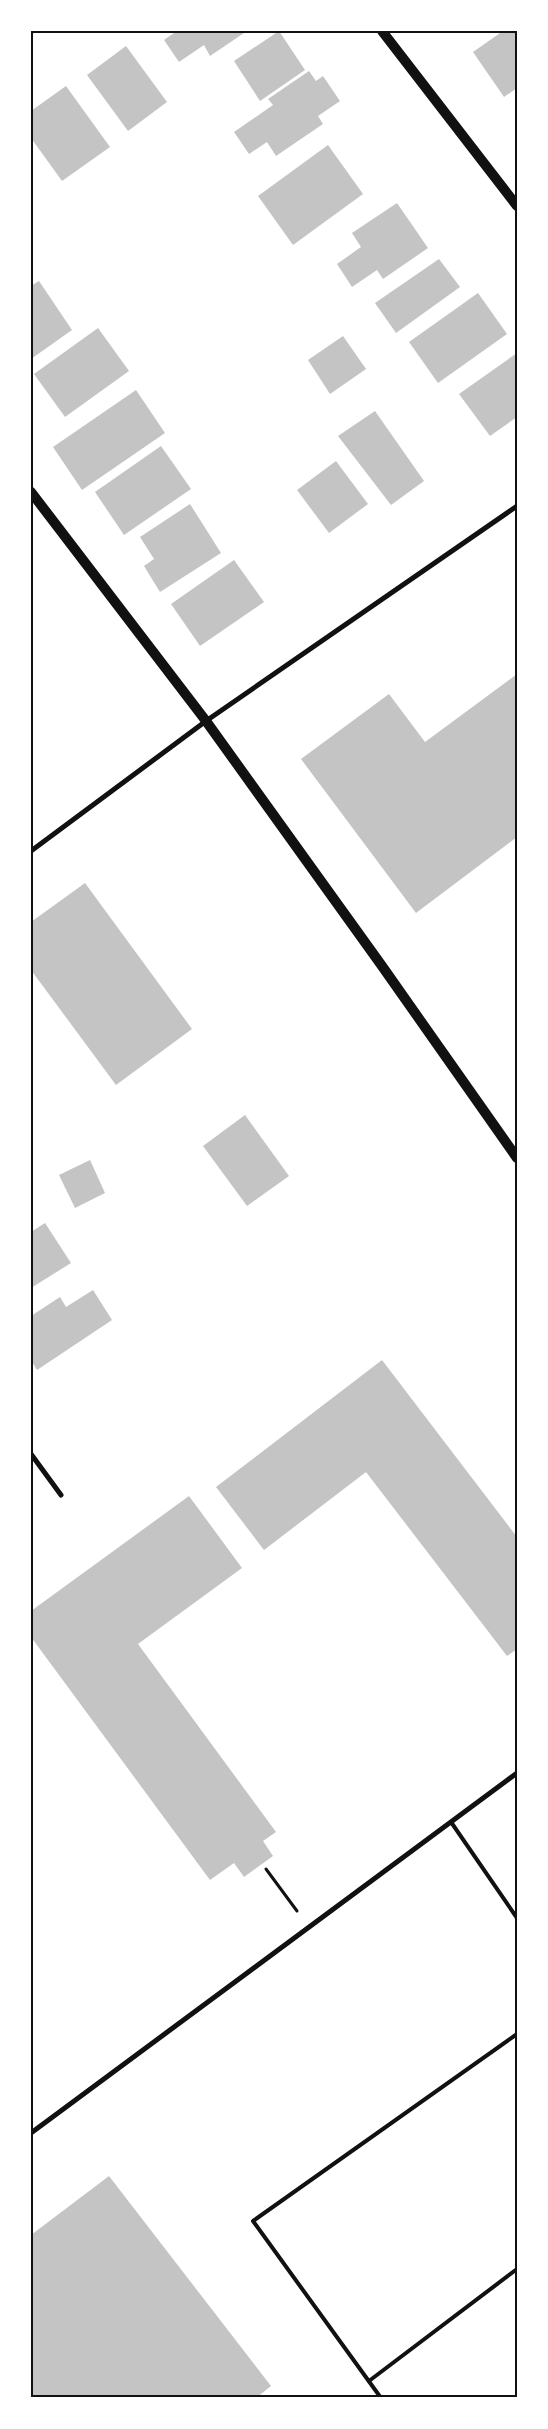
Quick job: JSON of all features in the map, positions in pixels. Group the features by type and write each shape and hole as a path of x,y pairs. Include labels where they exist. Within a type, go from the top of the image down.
{"main road":[{"path":"382,31 517,206"},
{"path":"31,492 206,721 517,1158"}],"street":[{"path":"31,851 206,721 517,506"},
{"path":"31,1454 61,1495"},
{"path":"31,2133 517,1773"}],"lane":[{"path":"451,1822 517,1918"},
{"path":"381,2398 253,2220 517,2034"},
{"path":"369,2381 517,2269"}],"path":[{"path":"266,1869 309,1927"}],"building":[{"path":"177,31 247,31 210,56 204,45 179,62 164,40"},
{"path":"279,31 305,70 260,101 234,61"},
{"path":"503,31 517,31 517,88 504,97 473,52"},
{"path":"126,46 167,102 128,131 87,75"},
{"path":"309,71 316,81 323,76 340,101 318,116 323,124 276,156 267,142 249,154 234,132 273,105 268,99"},
{"path":"66,86 110,147 62,181 31,138 31,111"},
{"path":"328,145 363,194 293,245 258,196"},
{"path":"397,203 428,248 383,279 377,270 352,287 337,264 361,247 352,233"},
{"path":"439,259 460,287 396,333 375,303"},
{"path":"39,281 72,330 31,359 31,286"},
{"path":"478,293 507,334 438,383 409,342"},
{"path":"98,328 129,371 65,417 34,374"},
{"path":"343,336 366,369 330,394 308,360"},
{"path":"517,353 517,417 490,436 459,394"},
{"path":"136,390 165,433 82,490 53,447"},
{"path":"375,411 424,481 391,505 338,436"},
{"path":"161,446 191,489 124,535 95,492"},
{"path":"336,461 368,504 329,533 297,490"},
{"path":"190,504 221,553 160,592 144,566 154,559 140,537"},
{"path":"234,560 264,602 200,646 171,604"},
{"path":"517,674 517,837 416,913 301,759 389,694 425,742"},
{"path":"85,883 192,1029 116,1085 31,970 31,922"},
{"path":"245,1115 289,1176 247,1206 203,1146"},
{"path":"90,1160 105,1193 75,1208 59,1175"},
{"path":"45,1223 71,1263 31,1288 31,1232"},
{"path":"93,1290 112,1320 37,1370 31,1360 31,1316 60,1297 66,1307"},
{"path":"382,1360 517,1537 517,1649 507,1656 366,1472 264,1550 216,1487"},
{"path":"189,1496 242,1568 138,1644 276,1832 263,1841 273,1856 244,1877 234,1863 210,1880 31,1637 31,1611"},
{"path":"109,2176 271,2386 256,2398 31,2398 31,2235"}]}
